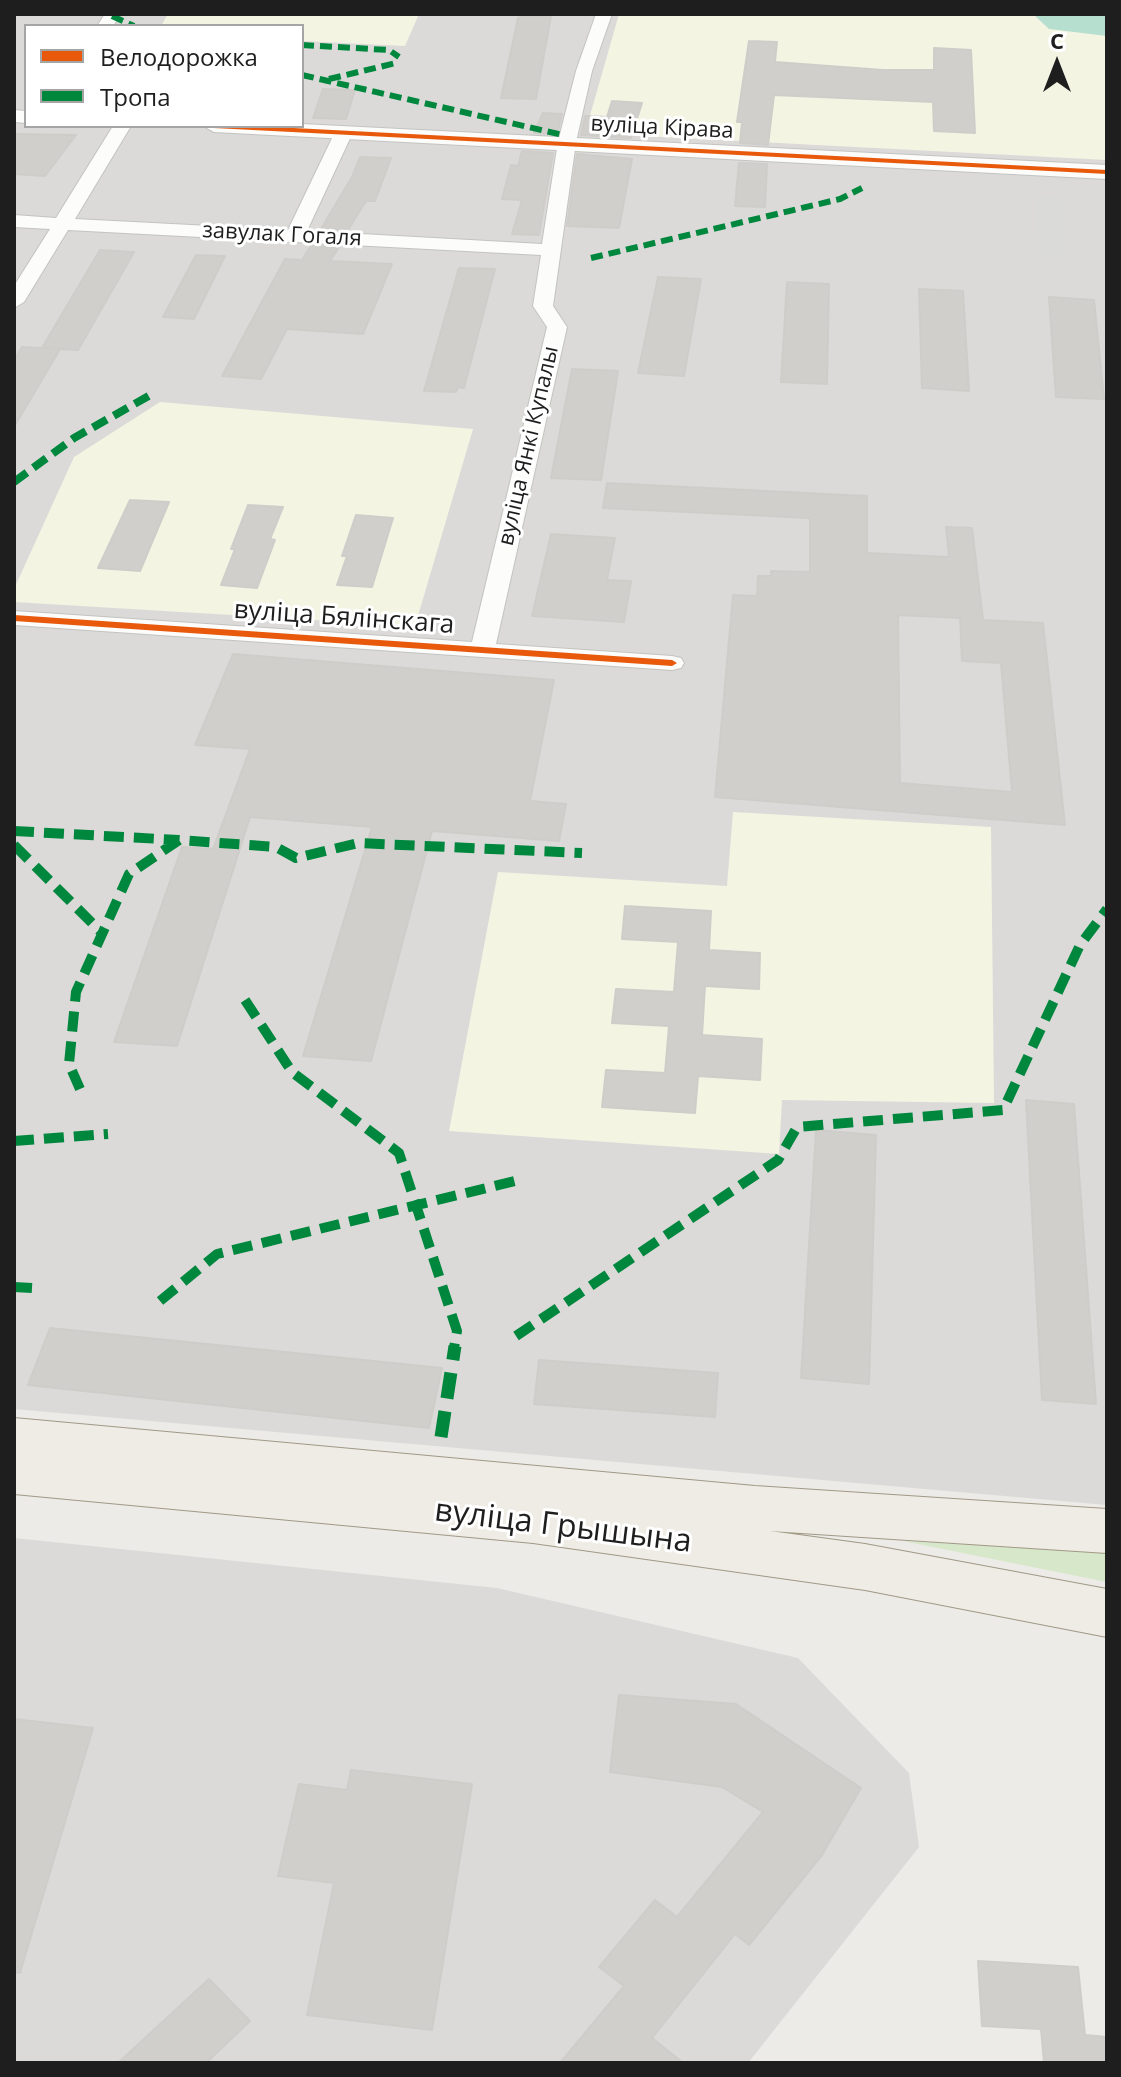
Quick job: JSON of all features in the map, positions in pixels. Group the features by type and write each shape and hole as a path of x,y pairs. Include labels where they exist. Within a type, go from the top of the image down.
{"main road":[{"name":"вуліца Грышына","path":"14,1439 755,1508 1107,1531"},
{"name":"вуліца Грышына","path":"14,1473 533,1521 865,1567 1107,1613"}],"street":[{"name":"вуліца Янкі Купалы","path":"483,648 557,327 543,306 567,142 584,71 604,14"},
{"path":"14,302 65,224 121,128"},
{"name":"вуліца Кірава","path":"257,128 1107,172"},
{"path":"295,236 344,132"},
{"name":"завулак Гогаля","path":"14,221 551,250"},
{"name":"вуліца Бялінскага","path":"14,618 672,663"}],"shaded area":[{"path":"14,14 1107,14 1107,1505 14,1409"},
{"path":"168,14 419,14 405,46 304,41 304,24 162,24"},
{"path":"619,14 1107,14 1107,160 585,133"},
{"path":"1035,196 1061,197 1066,258 1039,256"},
{"path":"160,402 473,429 415,626 14,602 14,589 74,457"},
{"path":"733,812 991,827 994,1103 782,1100 779,1154 449,1131 498,872 727,886"},
{"path":"14,1538 497,1588 798,1658 909,1773 919,1847 748,2063 14,2063"}],"green space":[{"path":"1033,14 1107,14 1107,36 1049,29"},
{"path":"903,1541 1107,1552 1107,1582"}],"building":[{"path":"551,16 536,99 501,98 518,18"},
{"path":"749,41 777,42 775,62 883,70 934,70 934,48 971,50 975,133 934,131 933,102 774,95 768,145 740,143 742,122 737,122"},
{"path":"323,89 355,90 346,119 313,118"},
{"path":"612,101 642,103 631,138 581,135 585,116 607,117"},
{"path":"543,113 562,114 557,134 534,133"},
{"path":"14,134 76,135 45,176 14,174"},
{"path":"522,151 553,153 539,235 512,234 522,200 502,199 511,165 518,166"},
{"path":"577,154 632,159 619,228 567,226"},
{"path":"360,157 391,158 375,201 366,201 348,230 321,229 352,177"},
{"path":"739,163 767,164 765,207 735,206"},
{"path":"311,246 339,247 330,261 392,264 363,334 287,329 261,379 222,376 285,259 302,260"},
{"path":"100,250 134,252 78,350 42,348"},
{"path":"196,255 225,256 194,319 163,317"},
{"path":"459,268 495,269 464,388 458,387 456,392 424,391"},
{"path":"658,277 701,279 684,376 638,373"},
{"path":"787,282 829,284 827,384 781,382"},
{"path":"919,289 963,291 969,391 922,388"},
{"path":"1049,297 1094,300 1104,399 1056,397"},
{"path":"22,347 60,349 14,427 14,360"},
{"path":"572,369 618,371 601,480 551,478"},
{"path":"607,483 867,496 867,553 949,557 946,527 972,528 983,620 1043,623 1065,825 715,797 733,595 757,596 758,576 771,576 771,571 810,572 810,518 603,508","holes":["898,615 960,618 962,661 1001,663 1012,792 900,783"]},
{"path":"130,500 169,502 140,571 98,568"},
{"path":"248,505 283,507 270,539 275,540 257,588 221,585 235,549 231,549"},
{"path":"356,515 393,518 372,587 337,585 347,556 342,556"},
{"path":"551,534 615,538 607,580 631,581 624,622 532,616"},
{"path":"233,654 554,680 530,801 566,804 559,841 432,831 371,1061 303,1056 372,827 250,817 177,1046 114,1042 182,847 213,849 250,749 195,745"},
{"path":"625,906 711,911 709,950 760,953 759,989 705,986 702,1035 762,1039 760,1080 698,1076 695,1113 602,1107 606,1070 665,1073 669,1026 612,1023 616,989 674,992 678,942 622,939"},
{"path":"1026,1100 1074,1104 1096,1404 1042,1400"},
{"path":"816,1130 876,1135 869,1384 801,1378"},
{"path":"50,1328 442,1368 429,1428 28,1385"},
{"path":"539,1360 718,1373 715,1417 534,1404"},
{"path":"619,1695 736,1704 861,1788 822,1855 749,1945 735,1934 652,2038 683,2063 560,2063 624,1986 599,1967 655,1900 677,1917 763,1812 722,1787 610,1772"},
{"path":"14,1719 93,1728 20,1973 14,1972"},
{"path":"351,1770 472,1784 432,2030 307,2015 334,1883 278,1876 299,1784 347,1790"},
{"path":"978,1961 1078,1967 1085,2035 1107,2037 1107,2063 1044,2063 1041,2029 982,2026"},
{"path":"209,1979 250,2021 206,2063 118,2063"}],"marked path":[{"path":"112,16 130,24"},
{"path":"304,45 389,50 399,57"},
{"path":"329,79 396,63"},
{"path":"304,75 563,135"},
{"path":"591,258 840,199 862,188"},
{"path":"14,482 74,438 154,393"},
{"path":"14,831 179,840"},
{"path":"80,1089 69,1064 76,992 129,874 179,840 276,847 296,858 358,843 582,853"},
{"path":"14,845 102,933"},
{"path":"516,1336 778,1160 797,1127 1003,1110 1080,945 1107,909"},
{"path":"245,1000 292,1072 399,1153 457,1331 441,1437"},
{"path":"14,1141 108,1134"},
{"path":"160,1301 217,1254 519,1180"},
{"path":"14,1287 32,1288"}],"cycle path":[{"path":"253,128 1107,172"},
{"path":"14,618 672,663"}]}
